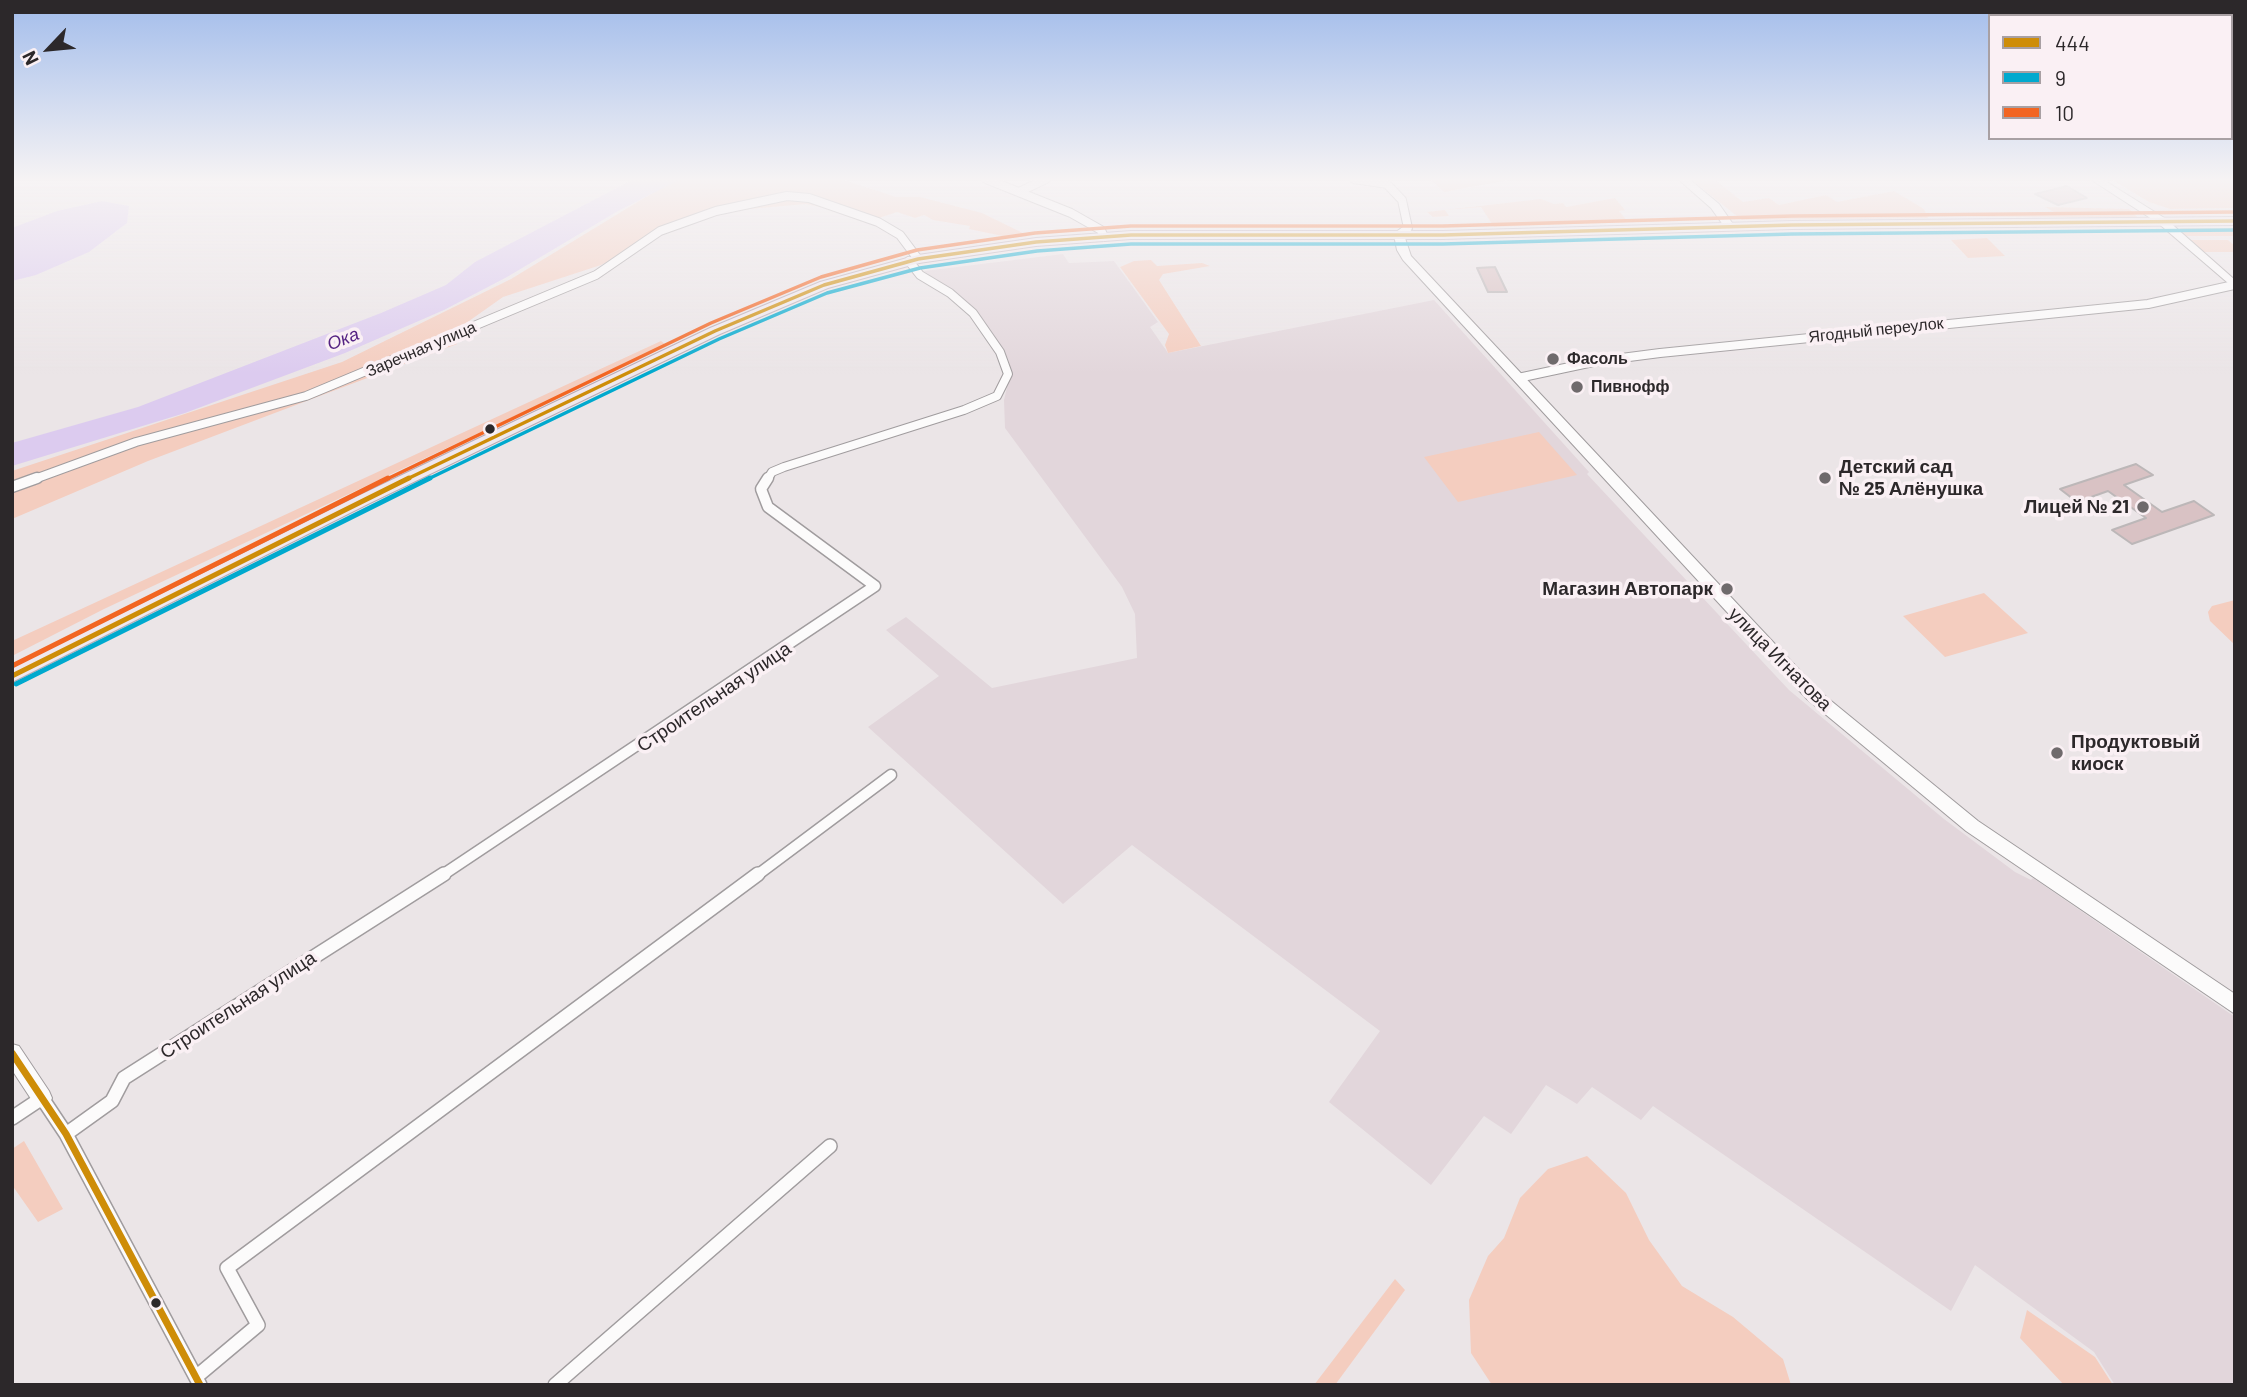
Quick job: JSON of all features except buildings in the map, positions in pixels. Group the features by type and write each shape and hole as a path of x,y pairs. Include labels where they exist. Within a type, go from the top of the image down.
{"main road":[{"path":"12,676 352,505 715,331 824,285 914,260 949,253 1034,244"},
{"name":"улица Игнатова","path":"1402,244 1407,258 1766,647 1833,713 1972,826 2235,1005"},
{"path":"2187,244 2234,286"},
{"path":"12,1054 42,1098"}],"street":[{"name":"Заречная улица","path":"12,487 136,442 318,391 596,275 641,244"},
{"name":"Заречная улица","path":"905,244 914,260"},
{"name":"Строительная улица","path":"66,1134 112,1101 124,1078 531,818 839,613 875,586 768,507 761,489 772,472 784,467 964,410 997,396 1008,374 1000,352 973,313 950,293 920,275 914,260"},
{"name":"Ягодный переулок","path":"1518,378 1598,361 1674,352 2148,304 2234,286"},
{"path":"12,1118 42,1098 66,1134 198,1381 258,1325 228,1268 891,775"},
{"path":"555,1385 830,1146"}],"shaded area":[{"path":"568,244 643,244 601,265 503,297 452,333 457,344 148,461 12,519 12,471 342,362 511,279"},
{"path":"1955,244 1993,244 2005,256 1968,258"},
{"path":"2193,244 2235,246 2235,252 2202,252"},
{"path":"1063,254 1069,263 1114,261 1158,322 1150,327 1168,353 1434,300 1589,472 1587,474 1789,690 1944,819 2015,872 2031,880 2033,878 2235,1017 2235,1385 2115,1385 2094,1352 1975,1265 1951,1311 1653,1106 1641,1120 1592,1087 1577,1104 1546,1085 1511,1134 1484,1116 1431,1185 1329,1102 1380,1031 1132,845 1063,904 868,727 939,676 886,630 906,617 992,688 1137,658 1135,614 1122,587 1005,428 1004,400 1011,371 1008,359 978,313 924,271"},
{"path":"1151,260 1157,266 1202,263 1210,266 1163,274 1159,280 1201,346 1168,353 1165,345 1169,334 1120,267 1134,261"},
{"path":"661,341 666,345 104,609 12,656 12,641"},
{"path":"1539,432 1577,475 1458,502 1424,457"},
{"path":"1984,593 2028,633 1945,657 1903,616"},
{"path":"2235,600 2235,645 2210,621 2208,612 2212,606"},
{"path":"24,1141 63,1209 38,1222 12,1185 12,1149"},
{"path":"1587,1156 1626,1193 1649,1240 1682,1286 1733,1317 1783,1359 1791,1385 1492,1385 1471,1353 1469,1300 1488,1256 1504,1238 1520,1198 1548,1169"},
{"path":"1395,1279 1405,1290 1335,1385 1314,1385"},
{"path":"2027,1310 2095,1357 2113,1385 2064,1385 2020,1338"}],"water":[{"path":"12,244 99,244 89,252 36,275 12,281"},
{"name":"Ока","path":"509,244 562,244 444,310 345,353 185,413 12,466 12,443 138,407 381,313 446,285 475,262"}],"transit line":[{"name":"10","path":"12,666 359,492 711,323 821,277 917,250 957,244"},
{"name":"444","path":"12,676 363,500 715,331 824,285 918,259 1021,244"},
{"name":"9","path":"16,684 367,508 719,339 827,293 920,268 1037,251 1128,244"},
{"name":"444","path":"12,1053 66,1134 200,1385"}],"place":[{"name":"Фасоль","path":"1553,359"},
{"name":"Пивнофф","path":"1577,387"},
{"name":"Детский сад № 25 Алёнушка","path":"1825,478"},
{"name":"Лицей № 21","path":"2143,507"},
{"name":"Магазин Автопарк","path":"1727,589"},
{"name":"Продуктовый киоск","path":"2057,753"}]}
